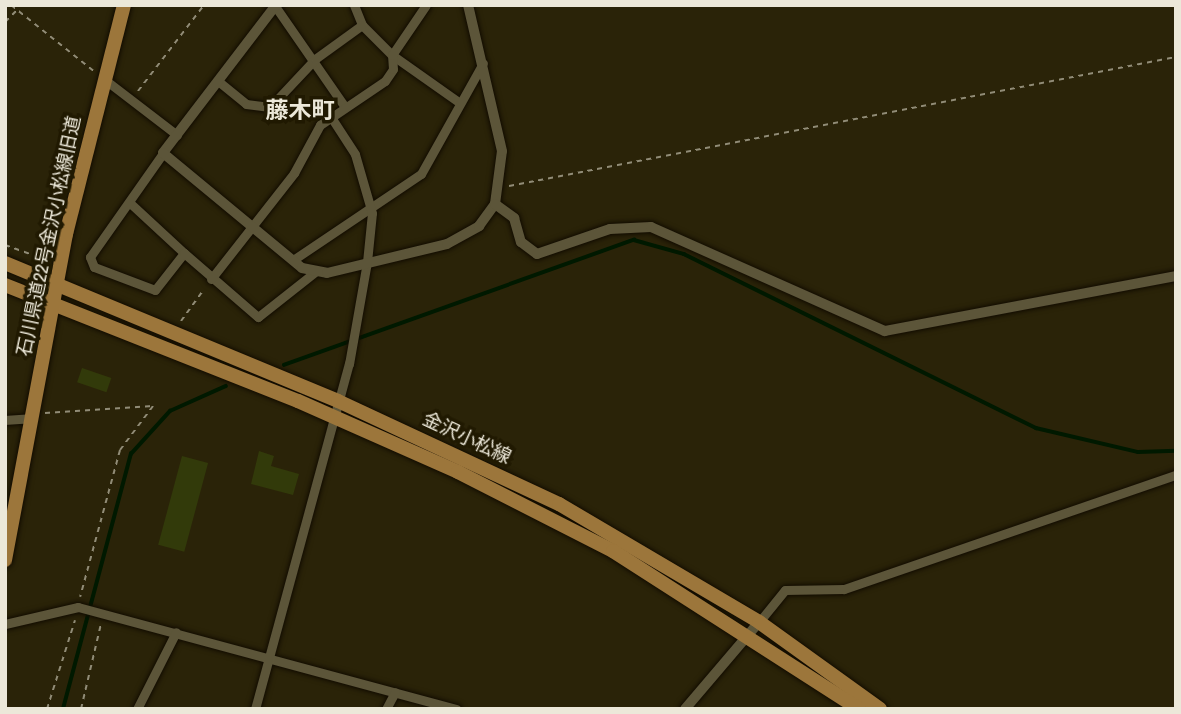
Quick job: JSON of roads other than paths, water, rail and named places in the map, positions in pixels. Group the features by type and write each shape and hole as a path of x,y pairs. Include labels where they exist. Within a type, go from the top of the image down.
{"main road":[{"name":"石川県道22号金沢小松線旧道","path":"5,560 60,264 124,5"},
{"name":"金沢小松線","path":"5,263 57,281 338,401 559,504 759,622 880,709"},
{"name":"金沢小松線","path":"5,285 334,416 613,551 748,634 859,709"}],"street":[{"path":"355,5 362,25 391,55 460,103"},
{"path":"211,279 331,117 385,81 393,69 391,55 426,5"},
{"path":"130,202 211,279 258,317 315,272 447,244 479,226 495,204 501,187 502,151 468,5"},
{"path":"184,253 155,290 94,267 90,257 163,153 276,6 315,59 345,107"},
{"path":"218,81 246,104 270,107 315,59 362,25"},
{"path":"293,260 372,212 421,174 483,63"},
{"path":"104,79 177,135"},
{"path":"255,709 351,354 367,262 372,212 355,154 331,117"},
{"path":"163,153 293,260 315,272"},
{"path":"495,204 514,218 521,242 537,254 610,229 651,227 885,331 1176,276"},
{"path":"5,420 33,416"},
{"path":"685,709 785,590 845,589 1176,475"},
{"path":"5,624 78,607 453,708"},
{"path":"137,709 176,632"},
{"path":"386,709 395,692"}],"waterway":[{"path":"284,365 634,240 684,254 1036,428 1138,452 1176,451"},
{"path":"63,709 131,454 170,411 226,386"}],"district":[{"name":"藤木町","path":"300,110"}]}
